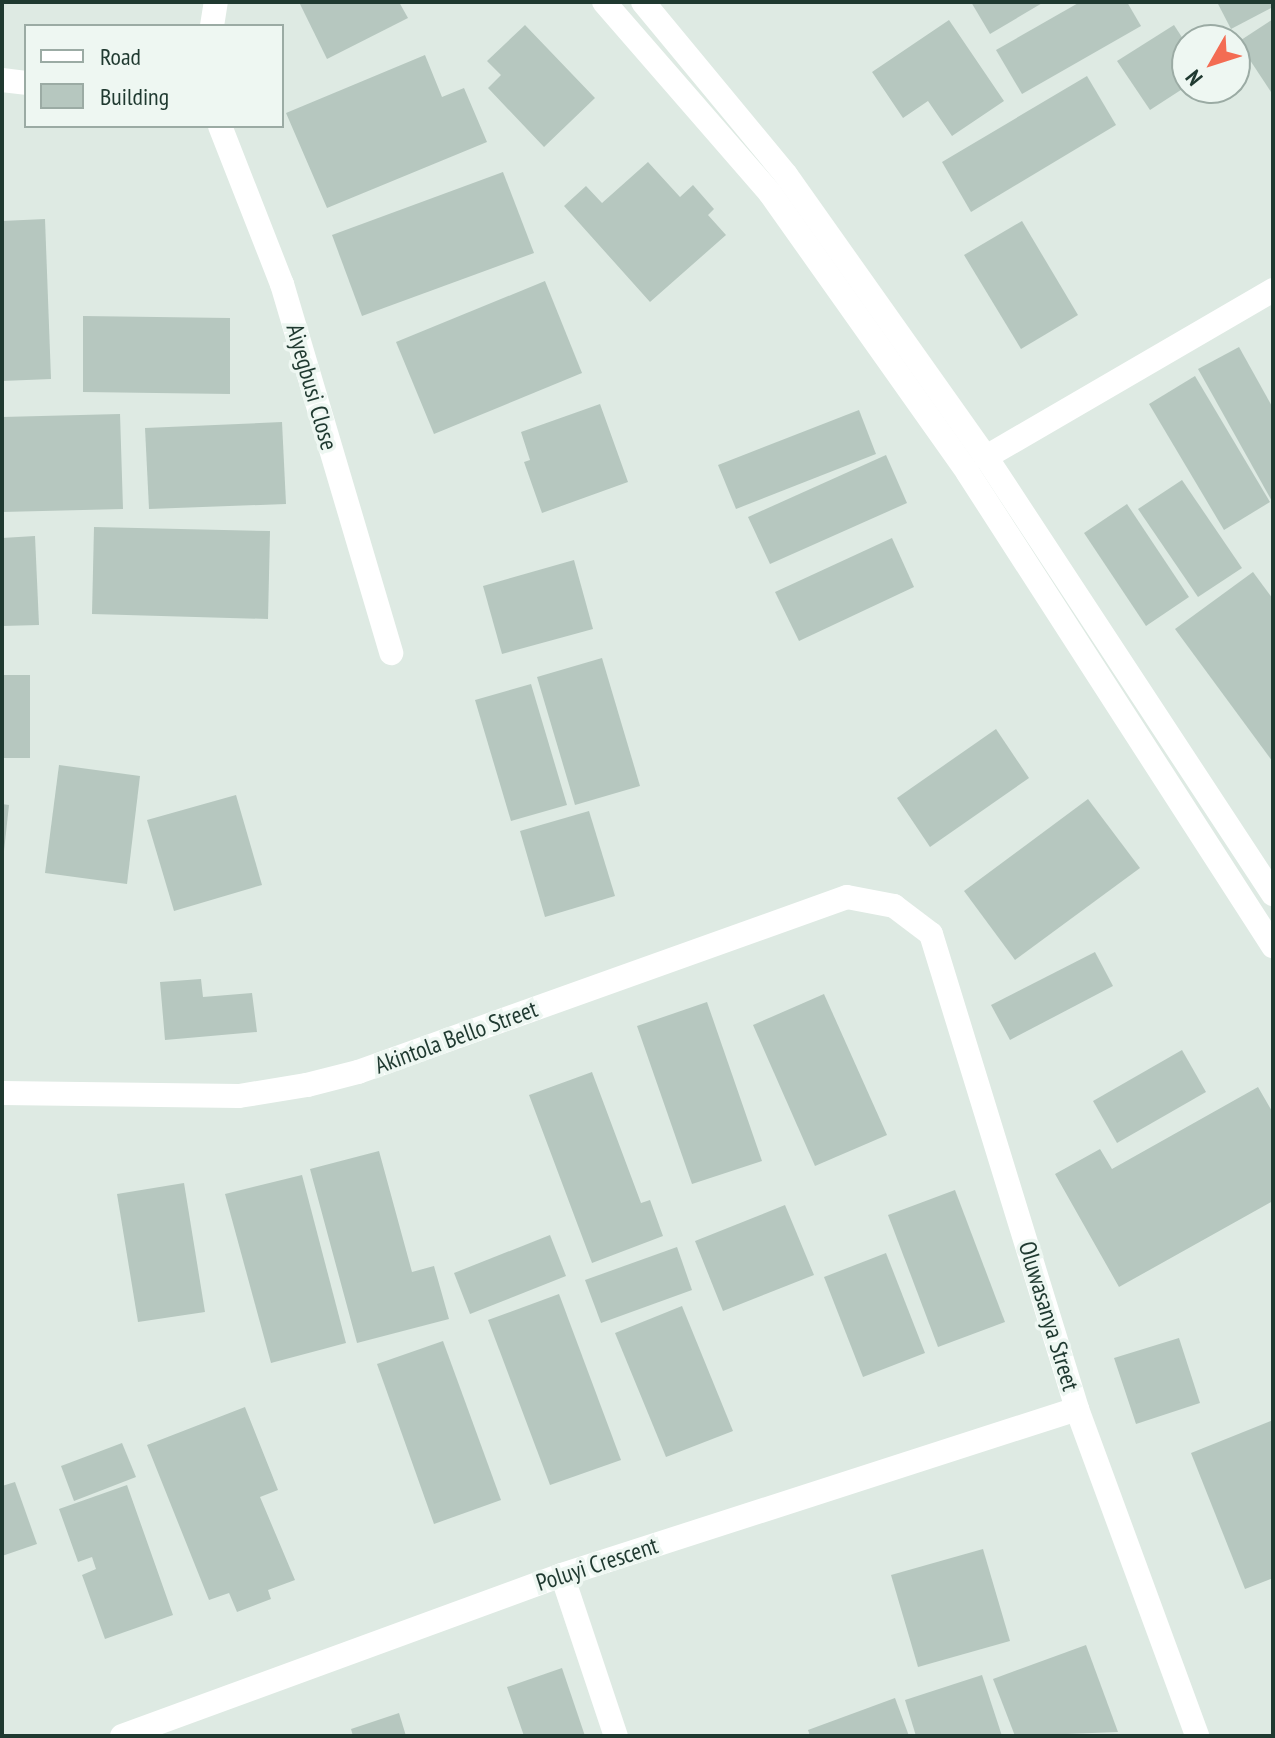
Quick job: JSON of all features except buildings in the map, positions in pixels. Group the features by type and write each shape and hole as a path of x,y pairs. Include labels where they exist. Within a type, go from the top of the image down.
{"street":[{"path":"212,24 216,2"},
{"path":"604,2 770,193 959,460 1273,946"},
{"path":"643,2 786,175 986,457 1266,866 1273,894"},
{"path":"2,80 24,83"},
{"name":"Aiyegbusi Close","path":"221,128 282,284 391,653"},
{"path":"986,457 1273,290"},
{"name":"Akintola Bello Street","path":"2,1093 239,1096 307,1085 358,1072 847,897 894,906"},
{"name":"Oluwasanya Street","path":"894,906 931,934 1077,1409 1197,1736"},
{"name":"Poluyi Crescent","path":"122,1736 562,1575 1077,1409"},
{"path":"562,1575 616,1736"}]}
